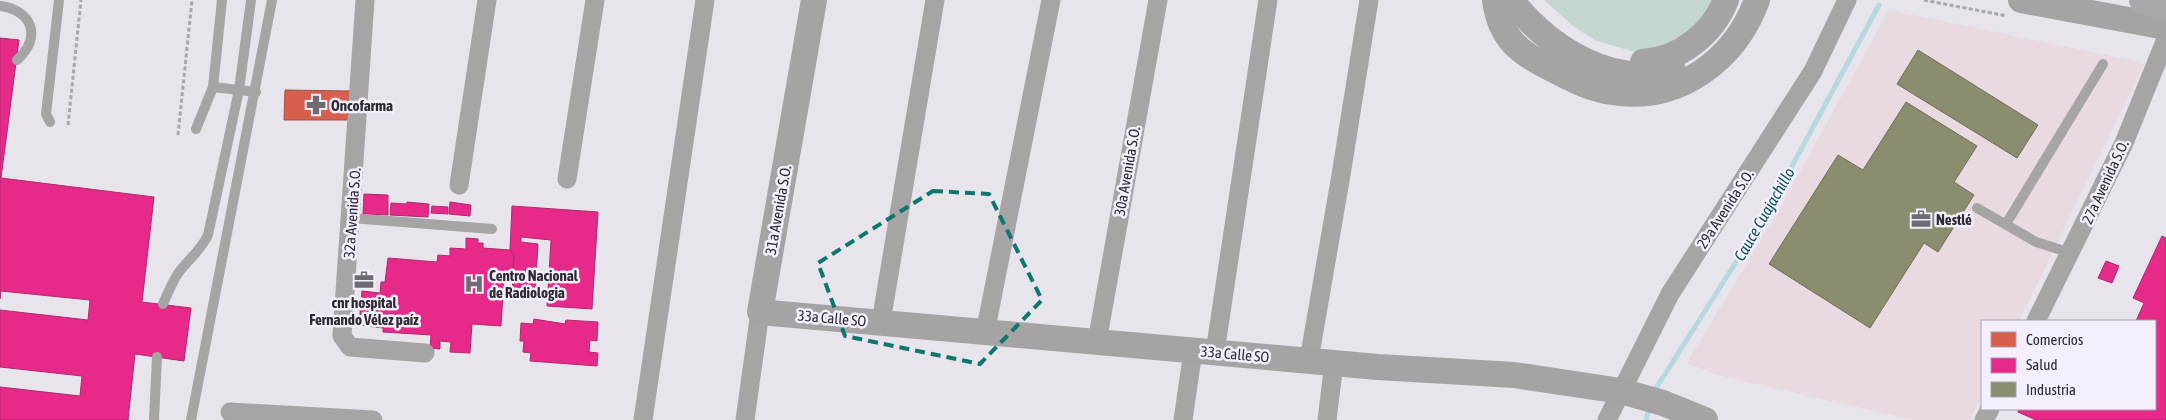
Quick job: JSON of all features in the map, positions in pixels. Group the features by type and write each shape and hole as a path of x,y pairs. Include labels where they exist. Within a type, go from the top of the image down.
{"main road":[{"path":"2143,0 2166,6"}],"street":[{"name":"32a Avenida S.O.","path":"365,0 342,336 350,347 425,353"},
{"path":"459,185 487,0"},
{"path":"567,179 595,0"},
{"path":"643,420 705,0"},
{"name":"31a Avenida S.O.","path":"745,420 760,312 814,0"},
{"path":"881,322 935,0"},
{"path":"985,333 1051,0"},
{"name":"30a Avenida S.O.","path":"1097,342 1158,0"},
{"path":"1183,420 1204,352 1268,0"},
{"path":"1309,360 1369,0"},
{"path":"1516,4 1570,33 1592,49 1624,60 1645,62 1671,56 1700,38 1712,26 1726,0"},
{"path":"1516,4 1529,20 1571,53 1593,65 1617,73 1643,75 1671,70 1704,52 1729,24 1740,0"},
{"path":"1516,4 1511,42 1531,58 1566,77 1612,92 1639,94 1662,90 1680,84 1712,67 1737,40 1757,0"},
{"name":"29a Avenida S.O.","path":"1607,420 1627,393 1670,294 1813,72 1847,0"},
{"path":"2021,0 2166,27"},
{"name":"27a Avenida S.O.","path":"2037,320 2124,144 2166,39"},
{"name":"33a Calle SO","path":"760,312 1378,367 1514,375 1627,393 1663,403 1705,420"},
{"path":"1327,420 1334,363"},
{"path":"230,412 373,420"}],"lane":[{"path":"50,122 46,114 59,0"},
{"path":"196,129 213,87 222,0"},
{"path":"163,304 171,284 180,271 202,248 208,235 239,90 251,0"},
{"path":"191,420 256,92 272,0"},
{"path":"0,6 11,7 23,12 29,23 31,34 29,46 17,60"},
{"path":"2006,224 2103,64"},
{"path":"213,87 256,92"},
{"path":"1977,208 2036,242 2071,253"},
{"path":"351,218 492,229"},
{"path":"154,420 156,357"}],"path":[{"path":"68,125 81,0"},
{"path":"178,135 192,0"}],"highlighted area":[{"path":"933,191 989,194 1042,300 980,364 845,336 818,263"}],"shaded area":[{"name":"Nestlé","path":"1889,10 2145,63 2019,320 1981,320 1981,398 1970,420 1913,420 1721,376 1687,363 1782,204"}],"green space":[{"path":"1544,0 1717,0 1692,35 1639,53 1596,41 1572,25"}],"building: Comercios":[{"name":"Oncofarma","path":"285,90 350,91 347,120 284,120"}],"building: Salud":[{"path":"0,38 19,40 1,178 154,197 142,302 191,308 184,361 135,354 128,420 0,420 0,387 80,396 82,376 0,367 0,310 88,320 90,300 1,291 0,299"},
{"path":"364,194 388,195 388,215 363,214"},
{"path":"407,202 429,204 428,217 390,215 391,203 406,204"},
{"path":"450,202 471,205 470,216 449,214"},
{"path":"432,206 448,207 448,214 431,213"},
{"path":"512,206 598,212 592,309 547,306 551,240 521,237 521,242 538,244 535,295 512,294 514,256 510,250"},
{"path":"2162,236 2166,238 2166,420 2036,420 2018,412 2019,410 2156,410 2156,320 2136,320 2144,303 2133,298"},
{"path":"466,238 478,239 478,243 483,243 483,248 510,250 514,256 513,269 504,277 501,326 472,324 470,353 450,352 451,342 440,341 440,349 430,348 431,335 383,332 383,328 359,325 362,291 380,293 381,282 385,282 388,258 437,262 438,255 450,256 450,248 466,249"},
{"path":"2106,261 2119,266 2112,283 2098,278"},
{"path":"534,319 565,324 566,320 598,322 597,341 590,340 589,352 598,353 597,366 530,361 531,353 523,352 524,341 520,341 521,323 533,324"}],"building: Industria":[{"path":"1918,50 2038,125 2017,158 1897,84"},
{"path":"1906,102 1977,146 1954,182 1974,195 1938,252 1924,243 1870,328 1769,264 1838,155 1863,170"}],"waterway":[{"name":"Cauce Cuajachillo","path":"1653,393 1764,218 1879,5"},
{"name":"Cauce Cuajachillo","path":"1646,420 1650,406"}],"place":[{"name":"Oncofarma","path":"316,105"},
{"name":"Nestlé","path":"1921,219"},
{"name":"cnr hospital Fernando Vélez paíz","path":"364,280"},
{"name":"Centro Nacional de Radiologia","path":"474,284"}]}
